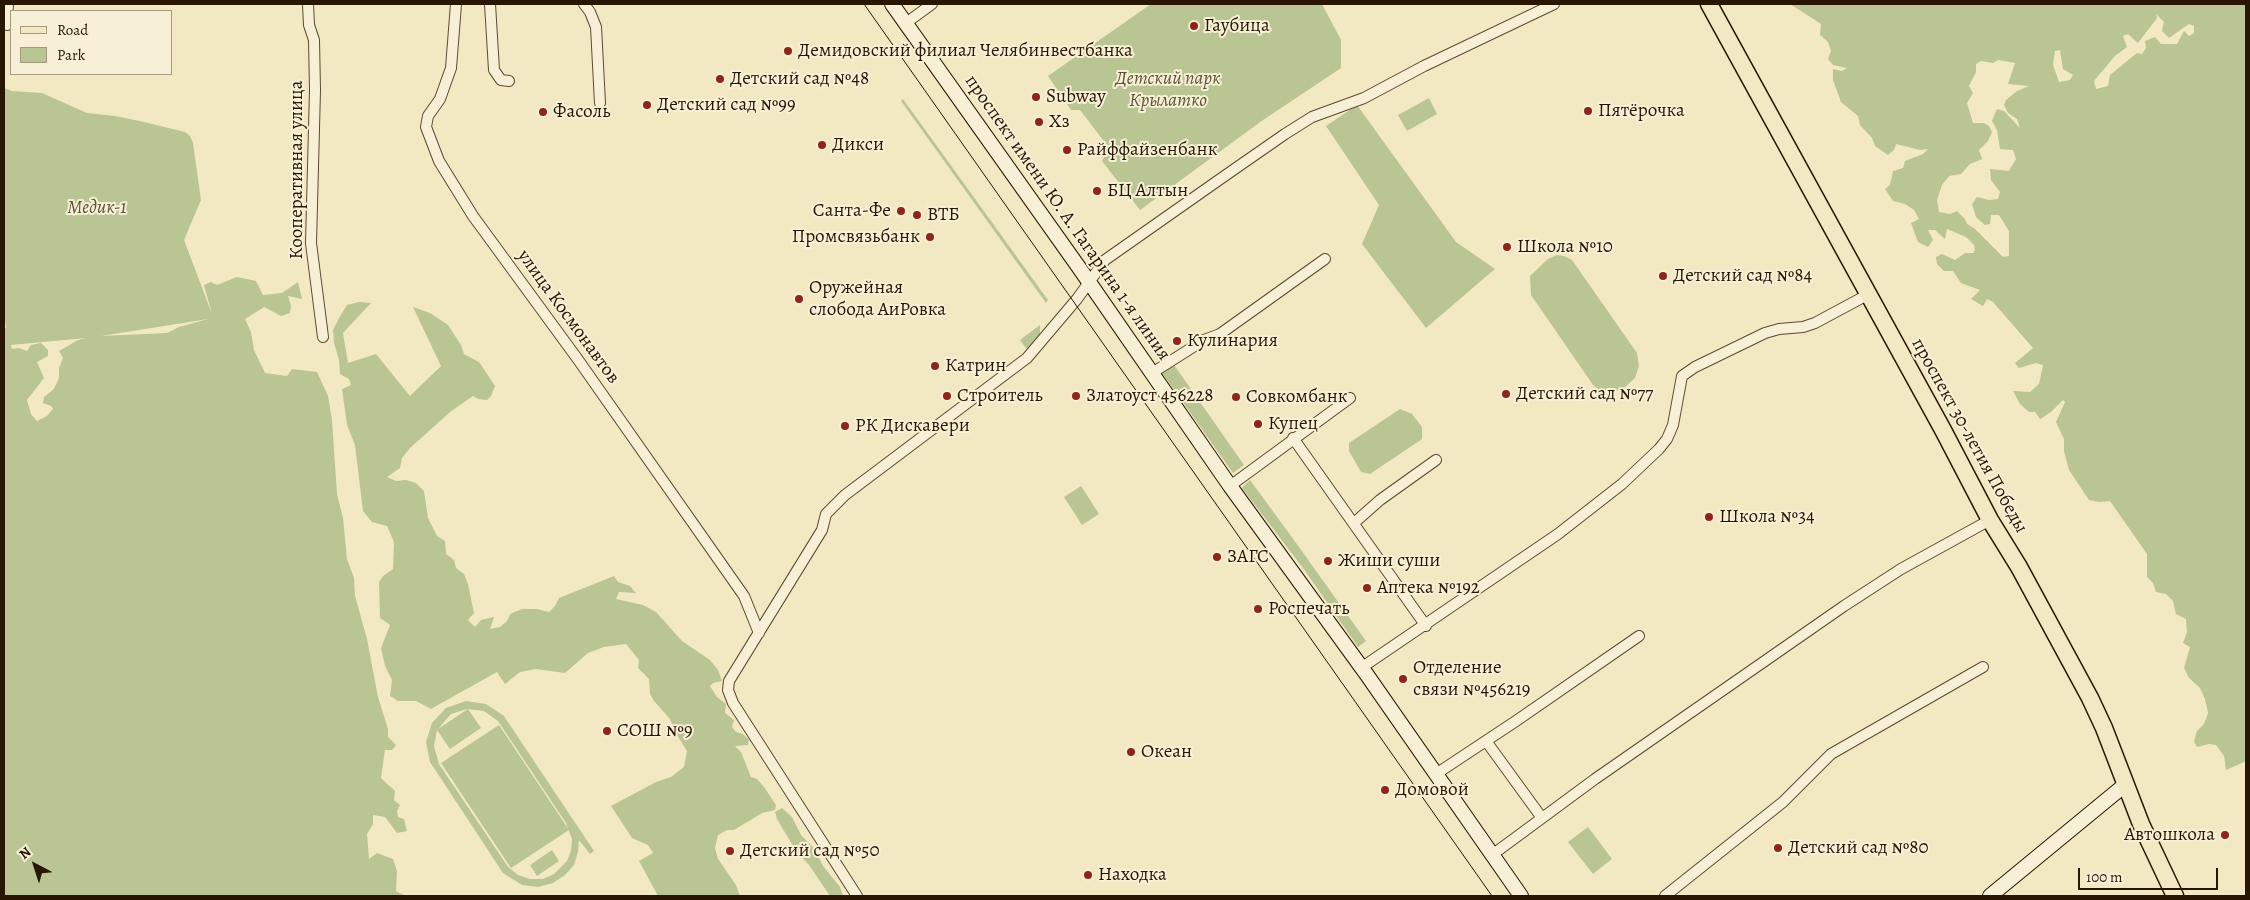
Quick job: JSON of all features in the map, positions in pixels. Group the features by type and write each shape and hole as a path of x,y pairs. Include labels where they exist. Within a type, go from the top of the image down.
{"main road":[{"name":"проспект имени Ю. А. Гагарина 1-я линия","path":"892,4 1230,486 1521,896"},
{"name":"проспект 30-летия Победы","path":"1709,4 1869,294 1990,520 2019,567 2090,698 2104,728 2141,824 2175,896"},
{"path":"1990,896 2126,784"}],"street":[{"path":"7,25 8,4"},
{"name":"Кооперативная улица","path":"308,4 309,25 314,40 315,90 312,243 323,337"},
{"name":"улица Космонавтов","path":"456,4 451,68 440,100 428,116 426,127 439,160 473,216 579,361 744,596 759,633"},
{"path":"490,4 494,70 501,80 509,81"},
{"path":"584,4 590,12 596,27 600,103"},
{"path":"906,23 932,4"},
{"path":"857,896 733,703 728,690 730,681 822,530 826,514 845,496 1024,360 1038,346 1105,260 1312,117 1364,98 1424,66 1554,4"},
{"path":"1152,373 1204,340 1220,334 1325,259"},
{"path":"1361,668 1426,626 1563,530 1618,487 1659,449 1667,439 1672,425 1682,376 1695,367 1765,333 1779,329 1803,327 1869,294"},
{"path":"1230,486 1350,398"},
{"path":"1294,438 1426,626"},
{"path":"1354,523 1380,500 1436,460"},
{"path":"1492,855 1844,606 1901,569 1990,520"},
{"path":"1436,774 1486,742 1639,636"},
{"path":"1665,896 1783,802 1831,754 1983,667"},
{"path":"1486,742 1542,818"}],"green space":[{"name":"Детский парк Крылатко","path":"1151,4 1322,4 1341,40 1341,68 1263,120 1140,210 1102,161 1107,152 1106,144 1080,110 1071,110 1048,76"},
{"path":"1790,4 2246,4 2246,760 2244,762 2226,770 2224,756 2216,745 2209,744 2197,747 2194,741 2197,731 2204,724 2208,713 2200,688 2189,678 2184,668 2190,647 2183,643 2187,632 2186,619 2176,614 2173,601 2166,594 2156,592 2153,583 2147,577 2147,554 2110,501 2099,502 2089,500 2069,470 2064,451 2064,439 2056,422 2065,402 2063,400 2051,412 2040,419 2035,412 2029,412 2020,404 2013,391 2030,392 2039,384 2043,365 2036,363 2019,368 2015,363 2033,348 1993,302 1987,299 1983,306 1971,299 1980,290 1961,283 1953,271 1944,271 1937,264 1936,257 1942,254 1955,260 1965,253 1973,253 1975,250 1974,245 1966,237 1947,229 1945,239 1935,230 1928,230 1933,240 1928,247 1918,242 1911,223 1919,219 1914,210 1905,204 1893,201 1885,189 1890,185 1893,171 1903,168 1905,161 1923,154 1928,149 1920,150 1896,144 1894,150 1888,155 1875,146 1872,138 1860,125 1858,116 1841,102 1833,80 1833,69 1842,71 1847,68 1833,65 1828,59 1831,51 1828,42 1820,35 1821,24","holes":["2156,14 2164,22 2162,31 2169,38 2189,24 2194,26 2194,33 2189,36 2184,31 2177,44 2161,44 2155,37 2145,41 2146,48 2142,54 2137,53 2110,75 2108,86 2096,89 2094,81 2115,56 2127,47 2123,36 2128,34 2138,43 2157,18","2060,50 2063,69 2073,75 2070,80 2059,82 2053,65 2055,51","1998,60 2015,63 2008,84 2029,86 2017,91 2006,100 2004,105 2008,113 2017,119 2020,128 2004,111 1997,109 1992,121 1997,130 2000,149 2013,150 2016,159 2009,171 1990,169 1991,180 2000,192 1998,199 1989,200 1977,197 1972,204 1976,217 1985,225 1990,224 1991,215 1999,215 2009,231 2009,256 2003,257 1975,229 1967,224 1957,211 1950,214 1939,212 1937,200 1942,185 1949,176 1961,174 1970,164 1982,159 1979,150 1988,141 1992,132 1989,126 1984,123 1973,123 1967,103 1973,93 1969,86 1976,72 1976,64 1981,61 1993,63"]},
{"name":"Медик-1","path":"4,88 12,91 42,93 87,113 144,122 185,132 190,136 193,143 201,200 184,240 212,314 204,285 211,282 217,285 237,277 256,281 263,295 282,293 298,282 302,299 288,296 291,306 290,313 281,316 264,307 245,319 251,332 254,350 265,373 287,376 292,369 317,372 328,396 332,420 337,494 343,518 347,559 354,578 355,596 367,639 378,697 388,729 388,737 396,745 392,750 385,750 381,778 395,791 394,800 400,805 397,811 398,817 404,819 407,831 397,833 385,817 373,815 373,824 367,834 369,859 377,853 393,859 397,871 396,891 406,896 4,896 4,327 6,328 4,311","holes":["208,319 179,327 167,333 101,336","86,338 78,340 59,351 63,358 59,368 59,378 54,389 44,397 43,403 51,406 53,409 47,416 37,421 31,414 27,400 44,378 37,362 48,356 48,350 41,343 31,345 27,351 19,348 12,349 11,345"]},
{"path":"1429,98 1437,114 1407,131 1398,115"},
{"path":"903,99 1048,300 1046,303 901,101"},
{"path":"1357,105 1456,242 1495,269 1426,328 1362,244 1379,205 1326,126"},
{"path":"1557,255 1572,260 1637,353 1639,366 1635,378 1625,387 1613,392 1599,390 1593,385 1531,295 1530,276 1548,259"},
{"path":"359,302 371,303 343,333 348,363 376,354 410,396 441,366 413,307 430,313 448,325 461,345 464,354 479,362 495,386 487,400 478,399 473,396 450,412 410,448 402,458 400,468 387,477 396,481 406,480 416,483 424,491 428,518 437,536 445,541 446,554 454,560 456,568 464,574 468,584 474,613 468,620 475,627 481,620 494,617 490,629 500,627 507,621 510,614 522,609 537,609 549,612 559,598 614,576 618,582 630,586 636,593 619,592 616,599 643,605 656,612 682,641 710,660 718,670 722,681 713,683 710,686 717,697 726,704 725,713 734,720 732,727 736,732 743,734 749,740 748,745 735,746 741,752 751,777 757,779 776,805 775,810 762,813 734,830 727,830 718,835 715,848 718,859 736,885 740,896 658,896 639,861 653,853 648,845 632,838 611,806 656,782 671,777 684,767 687,751 675,732 670,719 650,694 649,679 638,668 639,660 626,644 604,647 588,653 565,673 536,669 520,672 505,684 497,672 431,709 416,701 398,701 390,696 392,680 385,666 381,648 390,625 380,618 379,582 383,576 393,569 394,542 387,526 372,522 363,511 355,445 347,425 342,389 351,385 349,379 340,374 339,360 334,343 333,330 339,318 347,305"},
{"path":"1040,325 1040,336 1029,352 1020,340"},
{"path":"1172,362 1244,465 1233,473 1160,370"},
{"path":"1400,409 1412,414 1422,427 1422,439 1370,474 1361,472 1349,451 1349,443"},
{"path":"1250,480 1366,641 1358,647 1303,568 1242,488"},
{"path":"1081,486 1099,514 1082,525 1064,497"},
{"path":"466,701 486,704 504,716 594,851 590,854 579,840 574,865 565,875 553,883 538,887 522,885 503,873 430,762 426,742 432,723 446,708","holes":["468,709 438,729 451,714","468,709 484,711 498,721 566,823 572,839 571,851 567,861 554,874 543,879 530,879 518,875 508,867 439,764 434,746 437,730 450,749 481,728"]},
{"path":"499,725 569,830 511,868 441,763"},
{"path":"782,808 792,817 801,835 814,848 823,866 840,887 843,896 830,896 809,865 796,851 777,819 775,812"},
{"path":"1588,827 1612,859 1593,874 1568,842"},
{"path":"552,850 559,861 537,876 530,865"}],"tram line":[{"path":"864,4 1492,896"}],"place":[{"name":"Гаубица","path":"1194,26"},
{"name":"Демидовский филиал Челябинвестбанка","path":"788,51"},
{"name":"Детский сад №48","path":"720,79"},
{"name":"Subway","path":"1036,97"},
{"name":"Детский сад №99","path":"647,105"},
{"name":"Пятёрочка","path":"1588,111"},
{"name":"Фасоль","path":"543,112"},
{"name":"Хз","path":"1039,122"},
{"name":"Дикси","path":"822,145"},
{"name":"Райффайзенбанк","path":"1067,150"},
{"name":"БЦ Алтын","path":"1097,191"},
{"name":"Санта-Фе","path":"901,211"},
{"name":"ВТБ","path":"917,215"},
{"name":"Промсвязьбанк","path":"930,237"},
{"name":"Школа №10","path":"1507,247"},
{"name":"Детский сад №84","path":"1663,276"},
{"name":"Оружейная слобода АиРовка","path":"799,299"},
{"name":"Кулинария","path":"1177,341"},
{"name":"Катрин","path":"935,366"},
{"name":"Детский сад №77","path":"1506,394"},
{"name":"Строитель","path":"947,396"},
{"name":"Златоуст 456228","path":"1076,396"},
{"name":"Совкомбанк","path":"1236,397"},
{"name":"Купец","path":"1258,424"},
{"name":"РК Дискавери","path":"845,426"},
{"name":"Школа №34","path":"1709,517"},
{"name":"ЗАГС","path":"1217,557"},
{"name":"Жиши суши","path":"1328,561"},
{"name":"Аптека №192","path":"1367,588"},
{"name":"Роспечать","path":"1258,609"},
{"name":"Отделение связи №456219","path":"1403,679"},
{"name":"СОШ №9","path":"607,731"},
{"name":"Океан","path":"1131,752"},
{"name":"Домовой","path":"1385,790"},
{"name":"Автошкола","path":"2225,835"},
{"name":"Детский сад №80","path":"1778,848"},
{"name":"Детский сад №50","path":"730,851"},
{"name":"Находка","path":"1088,875"}]}
